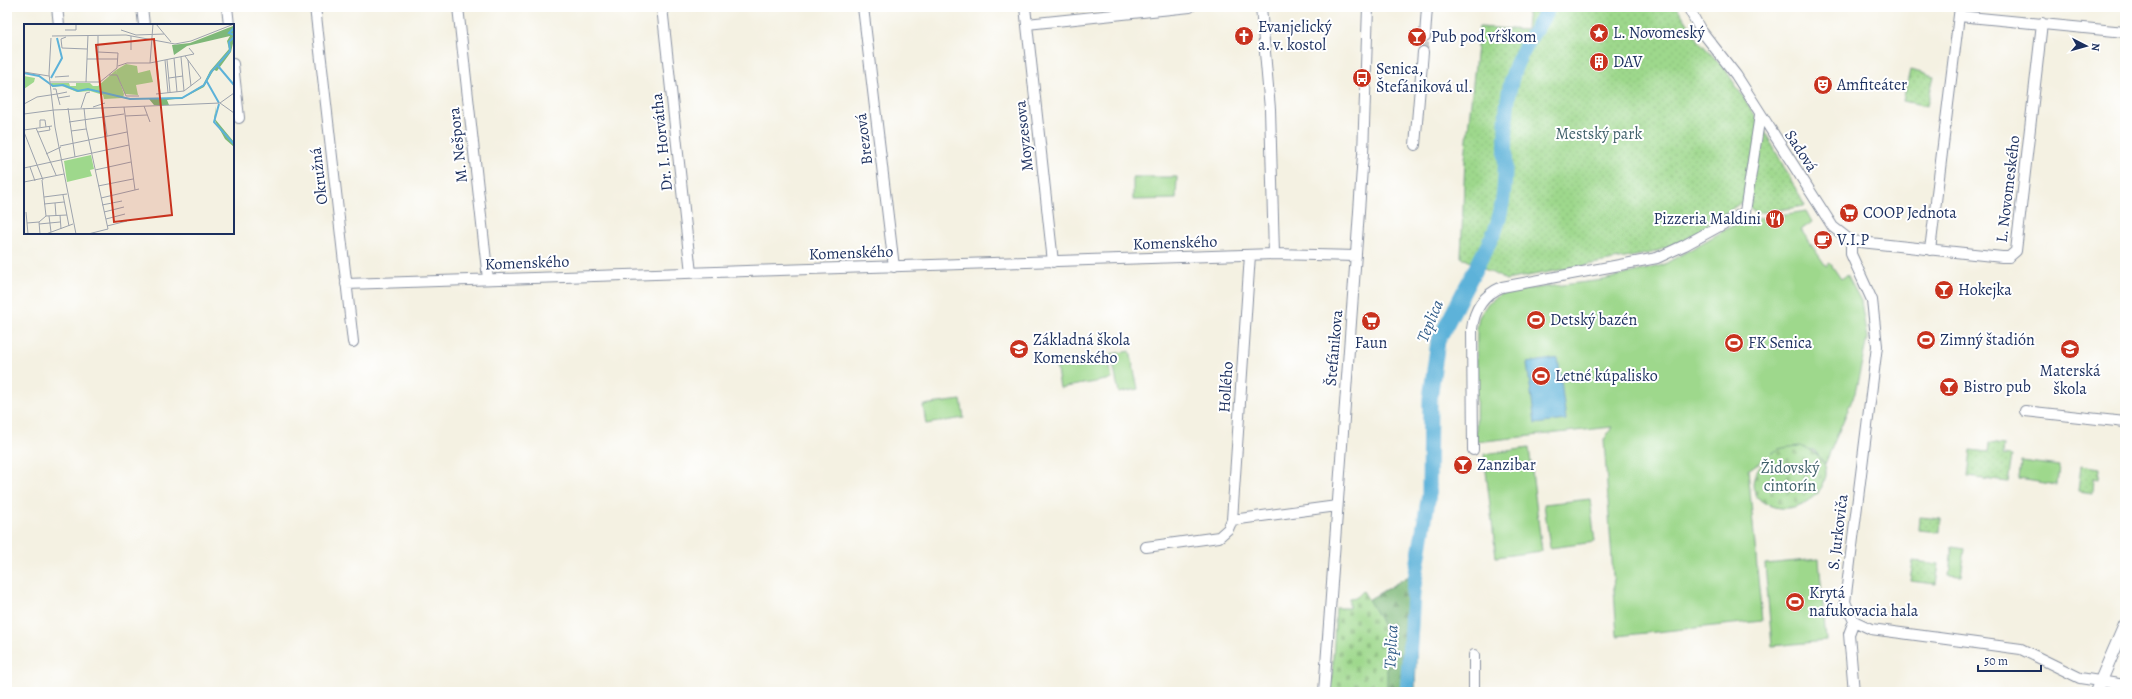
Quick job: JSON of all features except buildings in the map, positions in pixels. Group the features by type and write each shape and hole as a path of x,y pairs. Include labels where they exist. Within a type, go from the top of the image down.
{"main road":[{"path":"2098,687 2125,625"}],"street":[{"path":"57,7 59,24"},
{"path":"142,7 144,24"},
{"path":"227,7 229,24"},
{"name":"Okružná","path":"315,7 352,342"},
{"name":"M. Nešpora","path":"458,7 488,279"},
{"name":"Dr. I. Horvátha","path":"662,7 692,273"},
{"name":"Brezová","path":"863,7 894,267"},
{"name":"Moyzesova","path":"1025,7 1053,262"},
{"path":"1027,24 1190,7"},
{"path":"1261,7 1270,109 1274,254"},
{"name":"Štefánikova","path":"1324,692 1363,154 1368,7"},
{"path":"1425,36 1427,7"},
{"name":"Sadová","path":"1688,7 1697,24 1736,75 1760,115 1833,227 1851,240 1930,250"},
{"path":"1930,250 1959,11 2004,21 2042,23 2125,32"},
{"name":"L. Novomeského","path":"1930,250 2002,257 2009,257 2016,251 2042,23"},
{"path":"1415,145 1423,52"},
{"path":"234,73 239,118"},
{"path":"1473,450 1472,329 1473,317 1481,302 1492,291 1502,287 1657,258 1745,212 1760,115"},
{"name":"S. Jurkoviča","path":"1851,240 1851,254 1872,300 1877,346 1845,602 1854,621"},
{"name":"Komenského","path":"346,284 1250,256 1274,254 1356,256"},
{"name":"Hollého","path":"1232,520 1250,256"},
{"path":"2025,411 2125,422"},
{"path":"1146,547 1212,540 1224,534 1232,520 1338,506"},
{"path":"1854,692 1849,634 1854,621 1871,629 2021,649 2098,687 2125,685"},
{"path":"1474,655 1474,692"}],"green space":[{"name":"Mestský park","path":"1528,7 1677,7 1699,41 1725,69 1762,126 1805,206 1757,213 1742,202 1684,241 1652,253 1506,280 1461,257 1465,158 1479,27 1526,30"},
{"path":"1910,70 1934,76 1927,106 1903,101"},
{"path":"1133,177 1177,177 1176,199 1133,200"},
{"path":"1806,211 1812,222 1801,230 1826,266 1830,263 1841,279 1847,275 1861,301 1867,339 1855,393 1825,464 1814,450 1779,449 1748,470 1762,621 1617,636 1604,440 1612,427 1476,442 1477,326 1479,317 1488,303 1504,292 1603,280 1663,265 1741,221"},
{"path":"1130,351 1138,389 1119,393 1111,354"},
{"path":"1108,356 1112,379 1060,388 1056,365"},
{"path":"961,400 964,418 926,424 923,405"},
{"path":"1989,443 2004,445 2003,455 2012,456 2008,482 1968,477 1971,450 1988,452"},
{"name":"Židovský cintorín","path":"1800,446 1817,455 1825,466 1825,479 1819,491 1808,501 1794,507 1779,508 1763,502 1757,496 1753,481 1760,466 1765,459 1779,449"},
{"path":"1529,448 1542,551 1496,557 1484,454"},
{"path":"2021,461 2059,466 2057,485 2019,479"},
{"path":"2081,465 2100,468 2099,479 2094,478 2093,493 2078,491"},
{"path":"1590,499 1595,542 1550,548 1544,504"},
{"path":"1920,517 1941,519 1940,532 1919,530"},
{"path":"1952,547 1965,549 1961,576 1949,575"},
{"name":"Krytá nafukovacia hala","path":"1819,559 1826,641 1772,646 1765,564"},
{"path":"1913,561 1939,564 1936,584 1910,581"},
{"path":"1419,570 1415,692 1332,692 1337,618"},
{"path":"1363,591 1387,635 1387,692 1331,692 1336,608 1349,608 1349,598 1357,597"}],"water":[{"path":"1558,358 1566,420 1535,424 1527,363"}],"waterway":[{"name":"Teplica","path":"1407,692 1413,592 1429,494 1430,398 1438,341 1495,231 1501,211 1504,192 1507,114 1513,74 1524,48 1549,7"}],"tunnel":[{"path":"1423,52 1425,36"}],"place":[{"name":"L. Novomeský","path":"1599,33"},
{"name":"Evanjelický a. v. kostol","path":"1244,36"},
{"name":"Pub pod vŕškom","path":"1417,37"},
{"name":"DAV","path":"1599,62"},
{"name":"Senica, Štefániková ul.","path":"1362,78"},
{"name":"Amfiteáter","path":"1823,85"},
{"name":"COOP Jednota","path":"1849,213"},
{"name":"Pizzeria Maldini","path":"1775,219"},
{"name":"V.I.P","path":"1823,240"},
{"name":"Hokejka","path":"1944,290"},
{"name":"Detský bazén","path":"1536,320"},
{"name":"Faun","path":"1371,321"},
{"name":"Zimný štadión","path":"1926,340"},
{"name":"FK Senica","path":"1734,343"},
{"name":"Základná škola Komenského","path":"1019,349"},
{"name":"Materská škola","path":"2070,349"},
{"name":"Letné kúpalisko","path":"1541,376"},
{"name":"Bistro pub","path":"1949,387"},
{"name":"Zanzibar","path":"1463,465"},
{"name":"Krytá nafukovacia hala","path":"1795,602"}]}
